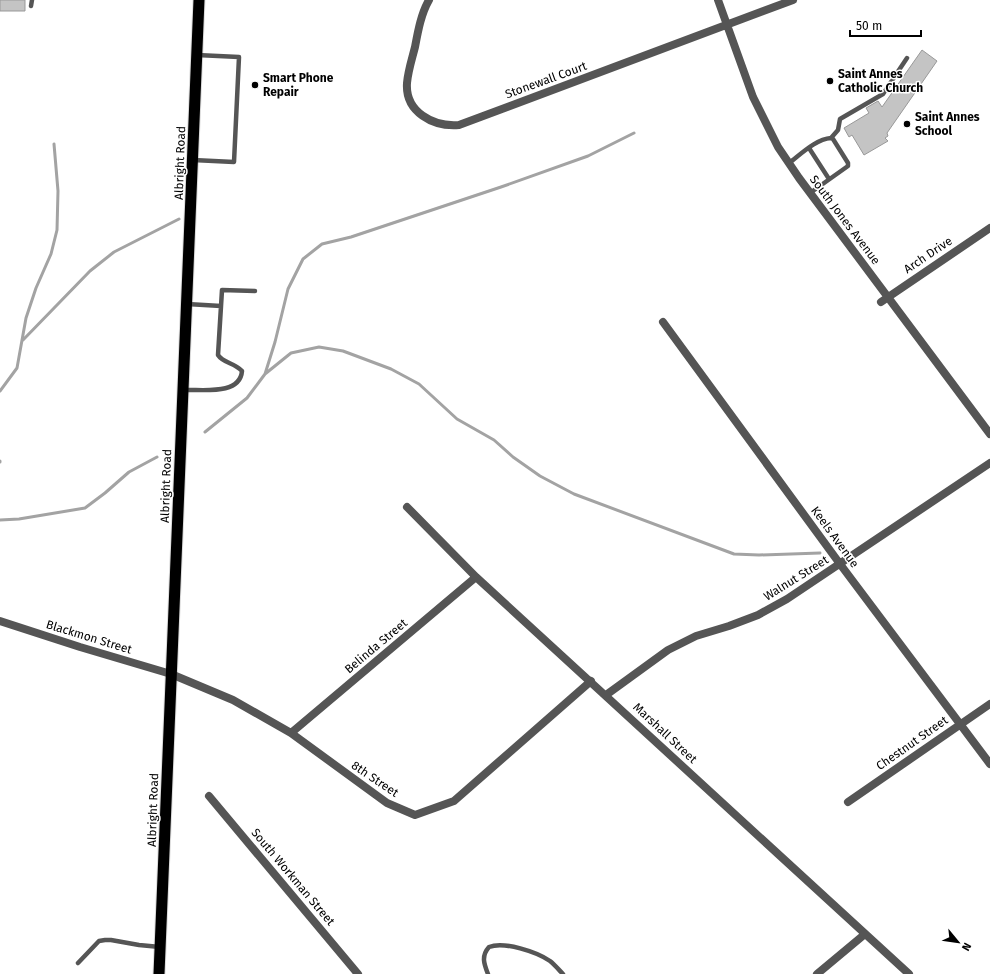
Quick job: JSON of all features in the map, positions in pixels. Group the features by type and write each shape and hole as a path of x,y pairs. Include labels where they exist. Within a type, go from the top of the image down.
{"highway":[{"name":"Albright Road","path":"159,974 199,0"}],"street":[{"name":"Stonewall Court","path":"429,0 422,15 409,71 407,84 408,95 417,112 431,122 442,125 459,125 793,0"},
{"name":"South Jones Avenue","path":"718,0 754,97 778,147 810,193 990,434"},
{"name":"Arch Drive","path":"880,302 990,228"},
{"name":"Keels Avenue","path":"663,322 840,564 990,764"},
{"name":"Walnut Street","path":"606,695 668,650 696,636 758,615 787,599 990,463"},
{"name":"Marshall Street","path":"407,508 476,577 909,974"},
{"name":"Belinda Street","path":"291,733 476,577"},
{"name":"Blackmon Street","path":"0,621 80,648 171,674"},
{"name":"8th Street","path":"171,674 233,700 291,733 387,803 415,815 454,801 591,681"},
{"name":"Chestnut Street","path":"848,802 990,704"},
{"name":"South Workman Street","path":"209,796 358,974"},
{"path":"818,974 865,934"}],"lane":[{"path":"31,6 32,0"},
{"path":"193,160 234,162 239,57 197,55"},
{"path":"789,163 809,148 826,138 831,138 838,130 840,119 883,94 907,58"},
{"path":"810,193 848,166 848,163 831,138"},
{"path":"809,148 829,179"},
{"path":"183,390 224,389 236,384 242,371 239,367 220,359 218,355 222,290 255,290"},
{"path":"187,304 221,306"},
{"path":"78,963 99,941 111,940 160,947"},
{"path":"488,974 484,954 489,947 503,945 522,949 543,957 550,961 564,974"}],"building":[{"path":"0,0 25,0 25,11 0,11"},
{"path":"922,50 937,61 887,133 888,136 885,138 888,141 864,155 852,135 849,137 844,128 869,113 866,108 878,101 882,107"}],"waterway":[{"path":"265,374 275,342 288,289 303,259 322,244 351,237 501,187 588,156 634,133"},
{"path":"0,391 17,368 26,318 36,288 51,254 57,230 58,191 54,144"},
{"path":"23,340 90,271 114,252 179,219"},
{"path":"205,432 247,398 265,374 291,353 319,347 343,351 391,369 419,384 457,419 494,440 513,457 540,476 574,494 734,554 759,555 820,553"},
{"path":"0,520 19,519 85,508 129,472 157,457"}],"place":[{"name":"Saint Annes Catholic Church","path":"830,81"},
{"name":"Smart Phone Repair","path":"255,85"},
{"name":"Saint Annes School","path":"907,124"}]}
